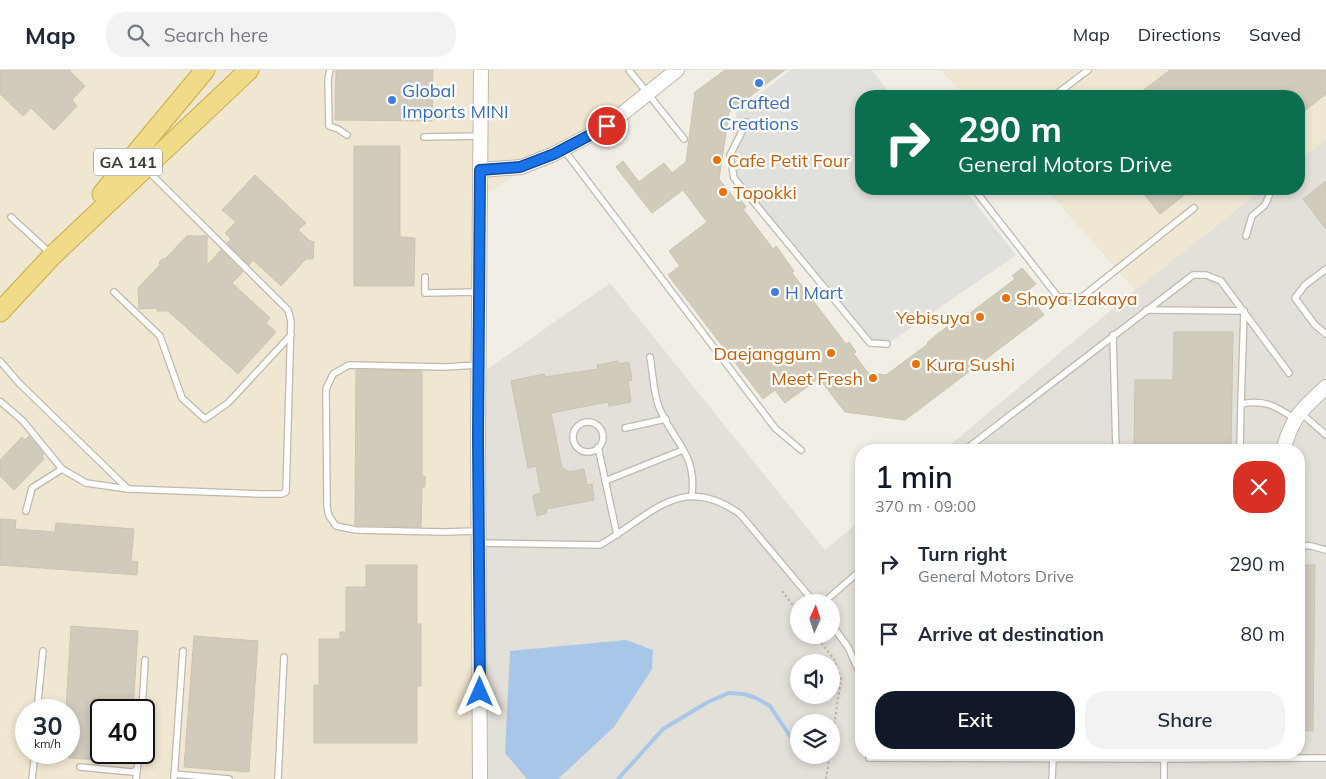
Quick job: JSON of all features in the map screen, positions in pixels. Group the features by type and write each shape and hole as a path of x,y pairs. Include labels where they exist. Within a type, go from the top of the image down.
{"highway":[{"name":"GA 141","path":"0,312 52,256 205,70"},
{"name":"GA 141","path":"52,256 249,70"}],"street":[{"path":"480,779 478,537 481,70"},
{"path":"480,170 520,167 563,150 607,126 677,70"},
{"path":"1285,444 1289,429 1297,415 1326,387"}],"lane":[{"path":"330,70 328,79 329,126 348,135"},
{"path":"629,70 684,139"},
{"path":"1062,90 1088,70"},
{"path":"747,122 730,155 734,178 870,343 886,344"},
{"path":"424,137 480,136"},
{"path":"563,150 775,428 801,450"},
{"path":"1,402 22,421 62,469 86,483 128,489 261,494 282,494 286,492 291,335 291,322 288,310 191,213 162,187 145,168"},
{"path":"979,195 1058,297 1082,297 1194,208"},
{"path":"1246,236 1252,216 1265,205 1268,196"},
{"path":"11,217 52,256"},
{"path":"1326,269 1305,285 1295,298 1315,325 1326,334"},
{"path":"973,444 1192,275 1206,275 1221,281 1289,373"},
{"path":"425,277 425,293 479,292"},
{"path":"114,292 160,336 182,398 205,419 228,403 291,335"},
{"path":"1146,310 1244,312"},
{"path":"1240,444 1244,312"},
{"path":"1113,335 1116,444"},
{"path":"650,357 659,406 690,462 694,480 692,495"},
{"path":"0,361 19,383 128,489"},
{"path":"479,365 444,367 349,365 333,374 326,390 327,507 328,516 336,526 356,530 442,532 478,537 600,545 658,506 692,495 727,505 740,514 807,594"},
{"path":"1241,404 1254,401 1276,406 1297,415 1326,434"},
{"path":"625,428 666,419"},
{"path":"598,447 590,452 576,446 573,437 576,427 584,422 590,422 598,426 603,434 598,447 617,535"},
{"path":"605,481 683,450"},
{"path":"26,511 32,488 62,469"},
{"path":"1305,546 1326,550"},
{"path":"833,594 855,575"},
{"path":"840,636 848,647 855,663"},
{"path":"38,699 43,651"},
{"path":"183,651 174,777 229,779"},
{"path":"278,779 284,657"},
{"path":"143,699 145,660"},
{"path":"1305,757 1326,758"},
{"path":"1052,779 1053,759"},
{"path":"1164,759 1164,779"},
{"path":"32,779 33,764"},
{"path":"136,779 138,764"},
{"path":"80,767 132,772 137,770"}],"path":[{"path":"782,591 790,601"},
{"path":"822,644 834,659 841,678 836,714"},
{"path":"826,779 828,764"}],"shaded area":[{"path":"0,70 682,70 487,193 479,779 0,779"},
{"path":"791,70 872,70 887,90 855,90 855,195 969,195 1016,255 887,344 870,343 734,178 730,155 737,111"},
{"path":"941,70 1326,70 1326,139 1305,155 1305,90 959,90"},
{"path":"1326,139 1326,779 479,779 485,371 610,283 825,550 855,525 855,759 1305,759 1305,444 951,444 1135,290 1255,195 1305,195 1305,155"},
{"path":"1051,195 1255,195 1135,290"}],"water":[{"path":"626,640 653,650 652,669 614,727 558,779 527,779 505,753 510,651"}],"building":[{"path":"0,70 69,70 85,86 72,100 77,106 54,130 31,108 23,116 0,94"},
{"path":"336,70 433,70 432,121 335,120"},
{"path":"725,70 785,70 729,112 719,179 735,199 738,196 746,207 743,209 773,249 776,246 794,271 792,273 846,344 849,342 856,352 854,354 868,373 886,375 959,318 968,312 969,314 1015,279 1012,276 1022,268 1036,284 1026,292 1044,315 905,420 845,412 819,378 785,403 775,390 763,399 668,275 680,266 669,251 707,222 683,190 652,213 616,167 623,161 639,182 664,163 672,173 686,162 695,92"},
{"path":"1170,70 1326,70 1326,94 1305,110 1305,90 1144,90"},
{"path":"354,146 400,146 400,237 415,238 414,286 354,286"},
{"path":"255,175 306,223 298,230 310,241 314,242 313,259 306,259 281,286 253,260 249,265 227,243 231,239 225,233 236,222 222,210"},
{"path":"1326,181 1326,229 1303,199"},
{"path":"1145,195 1184,195 1160,214"},
{"path":"187,236 207,236 207,265 221,250 243,272 232,283 270,318 266,323 276,332 238,374 168,311 157,311 157,308 139,309 138,288 160,265 159,262 165,259"},
{"path":"1174,332 1233,332 1231,444 1134,444 1135,380 1173,380"},
{"path":"618,361 618,364 629,362 632,380 628,381 631,402 609,406 608,402 551,413 562,468 570,472 584,469 587,485 592,484 594,500 546,509 547,513 537,516 533,497 541,493 536,466 528,468 511,381 544,374 545,377 598,369 597,365"},
{"path":"356,370 422,371 422,476 425,476 425,487 422,487 421,527 355,525"},
{"path":"29,436 44,454 42,456 44,459 14,490 0,476 0,460 22,437 25,440"},
{"path":"0,519 16,520 15,529 55,532 56,523 134,529 131,561 138,562 137,575 0,565"},
{"path":"366,565 417,565 417,624 421,624 421,686 417,686 417,743 314,743 314,685 319,685 319,639 340,639 340,632 346,632 346,587 366,587"},
{"path":"1305,565 1315,565 1313,731 1305,731"},
{"path":"71,626 138,631 134,699 90,699 90,759 80,759 80,699 67,699"},
{"path":"194,636 258,641 249,772 184,767"}],"waterway":[{"path":"618,779 663,729 708,702 729,693 744,694 770,706 790,736"}],"place":[{"name":"Crafted Creations","path":"759,83"},
{"name":"Global Imports MINI","path":"392,100"},
{"name":"Cafe Petit Four","path":"717,160"},
{"name":"Topokki","path":"723,192"},
{"name":"H Mart","path":"775,292"},
{"name":"Shoya Izakaya","path":"1006,298"},
{"name":"Yebisuya","path":"980,317"},
{"name":"Daejanggum","path":"831,353"},
{"name":"Kura Sushi","path":"916,364"},
{"name":"Meet Fresh","path":"873,378"}],"route":[{"path":"480,692 478,437 480,170 520,167 554,154 607,126"}]}
